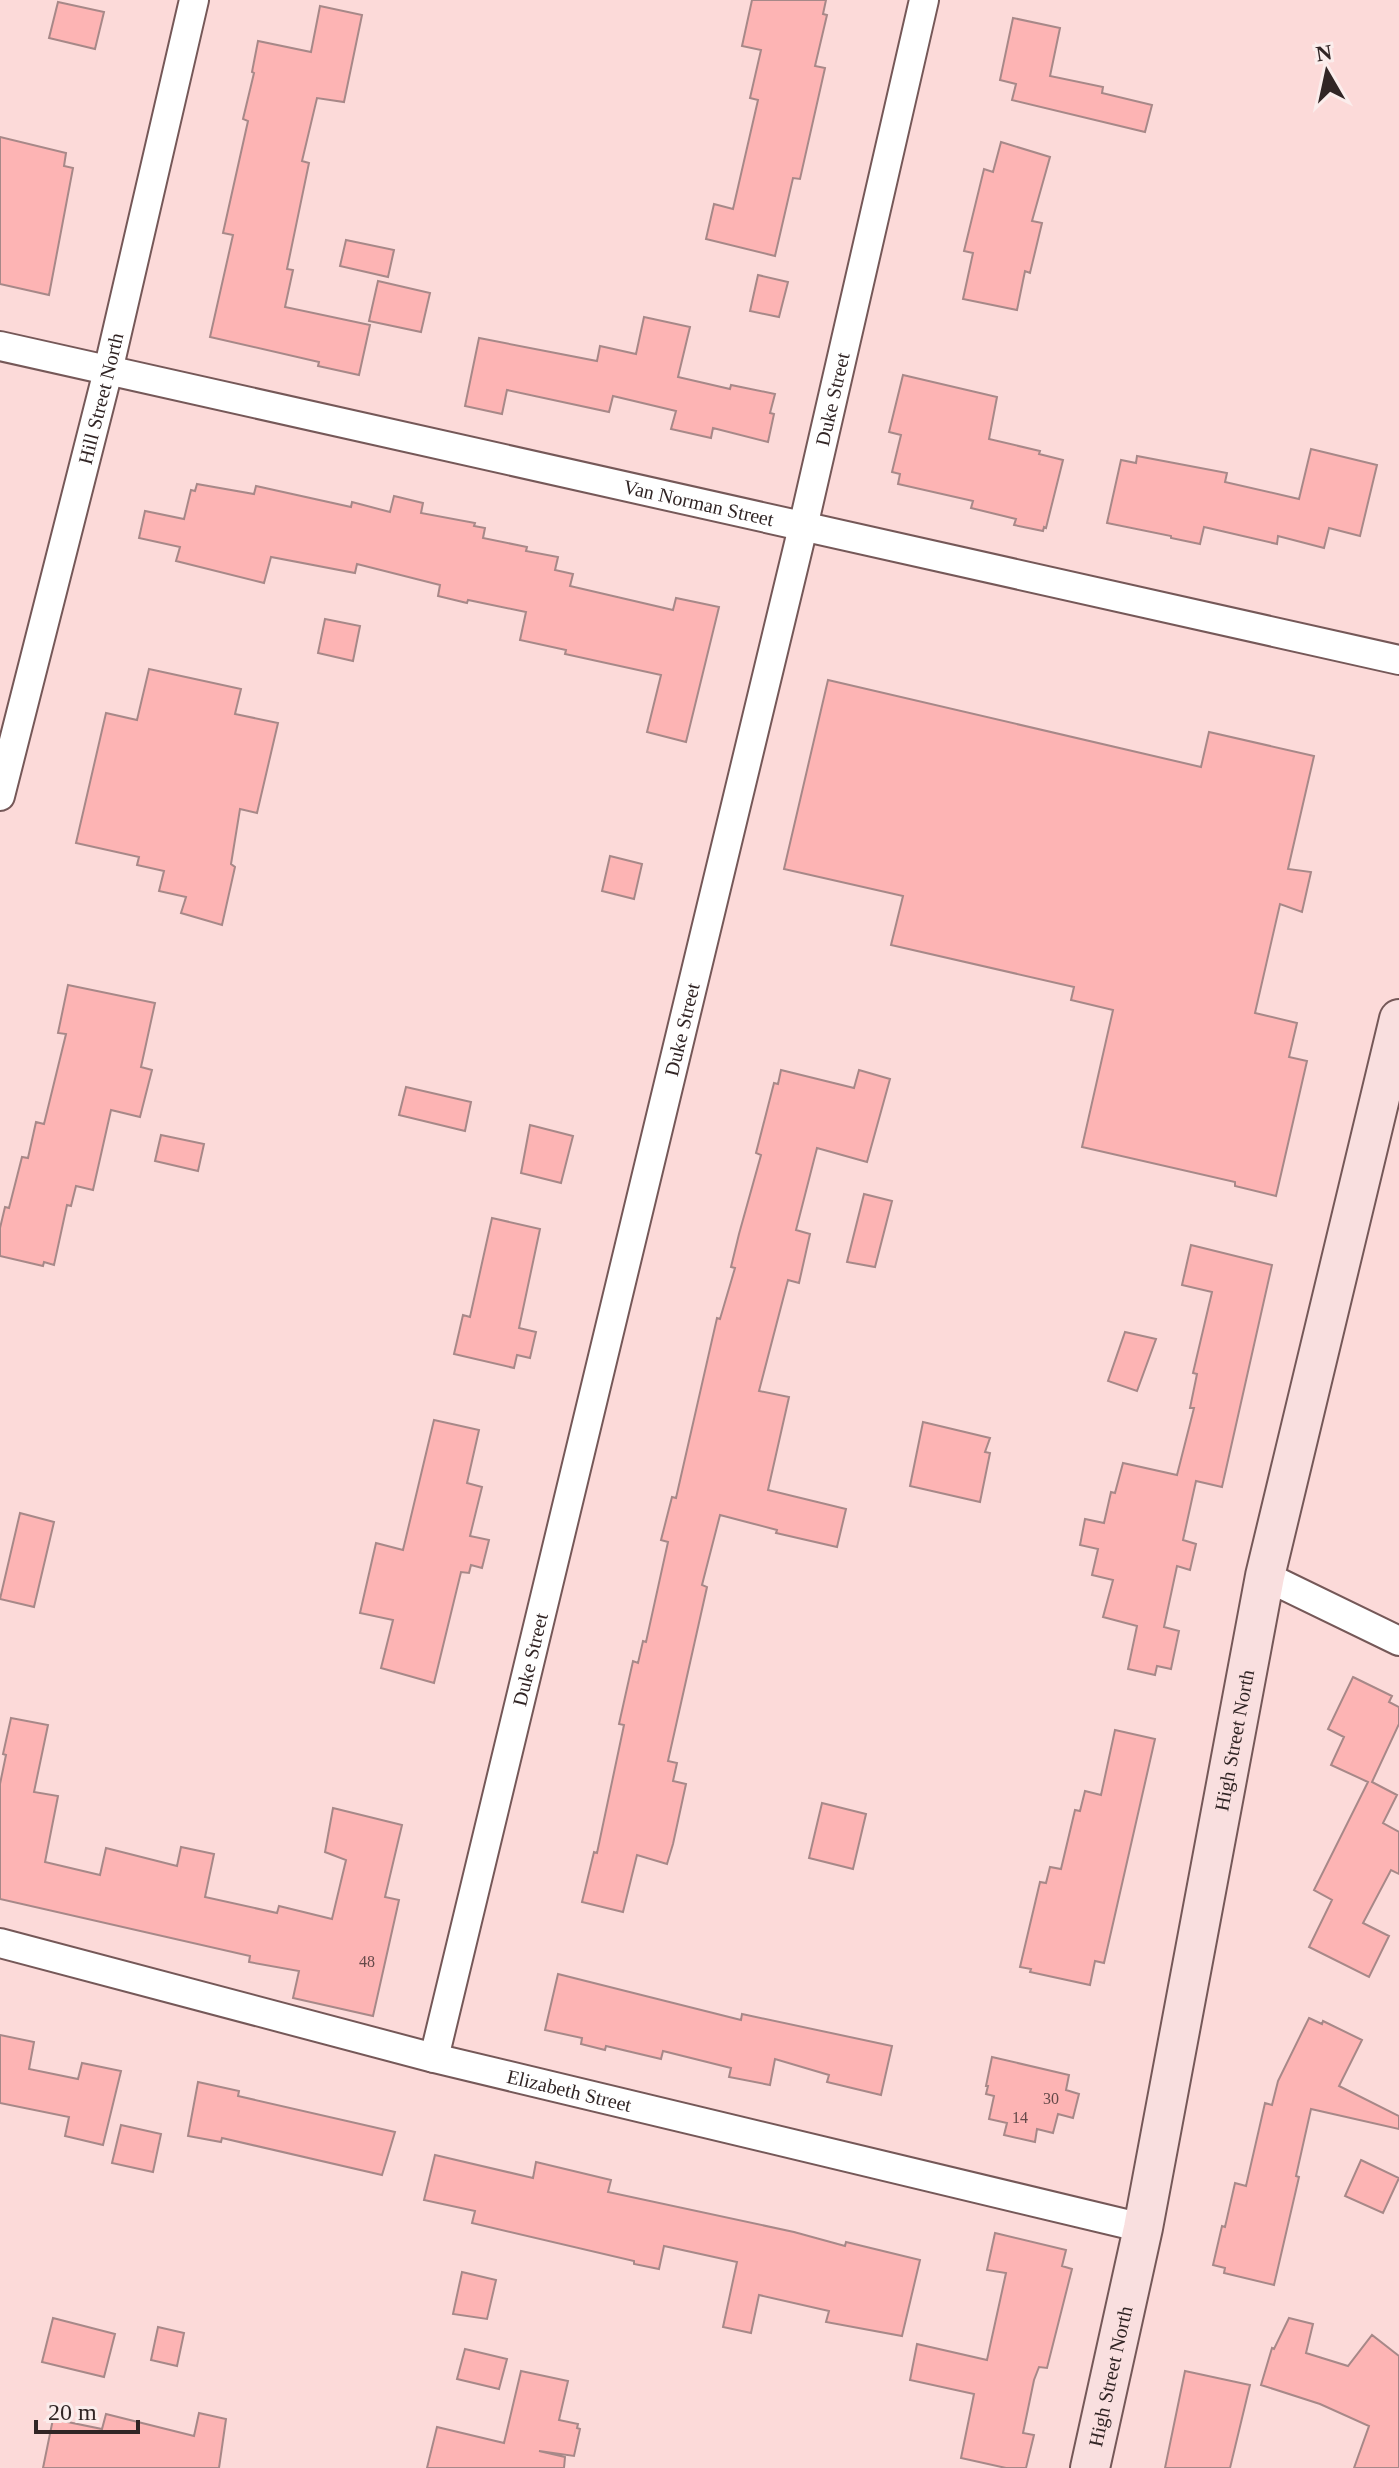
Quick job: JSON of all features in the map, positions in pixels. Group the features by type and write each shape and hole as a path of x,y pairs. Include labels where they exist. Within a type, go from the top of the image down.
{"main road":[{"name":"High Street North","path":"1090,2468 1143,2228 1265,1576 1399,1019"}],"street":[{"name":"Hill Street North","path":"0,796 108,371 194,0"},
{"name":"Duke Street","path":"434,2058 803,527 924,0"},
{"name":"Van Norman Street","path":"0,346 1399,660"},
{"path":"1265,1576 1399,1641"},
{"name":"Elizabeth Street","path":"0,1943 434,2058 1143,2228"}],"building":[{"path":"752,0 826,0 823,14 827,15 815,66 825,68 800,179 793,178 775,256 706,239 714,204 733,209 758,100 750,98 761,50 742,46"},
{"path":"58,2 104,12 95,49 49,38"},
{"path":"320,6 362,15 344,102 317,98 302,161 309,163 287,269 293,270 285,307 370,325 359,375 318,366 319,362 210,337 233,235 223,233 248,121 243,119 258,41 311,52"},
{"path":"1013,18 1060,28 1050,76 1103,87 1102,93 1152,105 1145,132 1012,100 1016,84 1000,80"},
{"path":"0,137 66,153 64,166 73,168 49,295 0,284"},
{"path":"1001,142 1050,157 1032,221 1042,223 1030,273 1025,271 1017,310 963,299 973,253 964,251 984,169 993,172"},
{"path":"346,240 394,250 388,277 340,266"},
{"path":"758,275 788,282 779,317 750,311"},
{"path":"378,281 430,293 421,332 369,321"},
{"path":"644,317 690,327 678,377 730,389 731,385 775,394 768,442 713,428 711,438 671,429 676,411 613,396 609,412 507,390 502,414 465,406 479,338 597,361 600,346 636,354"},
{"path":"903,375 997,397 989,439 1063,460 1043,531 1014,525 1016,519 971,508 973,501 898,484 900,474 892,472 901,435 889,432"},
{"path":"1311,449 1377,465 1360,536 1329,528 1324,548 1278,536 1277,544 1204,527 1200,544 1107,523 1121,460 1136,463 1137,456 1227,473 1225,482 1299,499"},
{"path":"197,484 254,494 256,486 351,507 352,502 390,512 394,496 423,503 421,513 475,523 474,526 485,528 483,538 558,557 555,570 573,574 570,586 673,610 676,598 719,607 686,742 647,732 661,675 565,654 566,650 520,640 526,612 438,596 440,585 357,564 355,573 271,557 264,583 176,561 180,547 139,538 145,511 184,519 191,490 195,491"},
{"path":"325,619 360,626 353,661 318,653"},
{"path":"149,669 241,689 235,714 278,723 257,813 240,809 231,864 235,867 222,925 181,913 186,897 159,891 164,871 137,865 139,857 76,843 106,713 137,720"},
{"path":"828,680 1201,767 1209,732 1314,756 1288,869 1311,872 1302,912 1280,904 1255,1013 1297,1023 1289,1057 1307,1061 1276,1196 1235,1186 1235,1182 1082,1147 1113,1010 1071,1000 1074,987 891,945 903,896 784,869"},
{"path":"610,856 642,864 634,899 602,891"},
{"path":"68,985 155,1003 141,1067 152,1070 140,1117 111,1110 93,1190 76,1186 71,1206 67,1205 54,1265 44,1262 43,1266 0,1256 0,1228 5,1207 9,1208 22,1157 28,1158 36,1122 44,1124 66,1034 58,1033"},
{"path":"781,1070 854,1088 859,1070 890,1079 867,1162 817,1148 796,1230 810,1234 799,1283 788,1280 759,1391 789,1397 768,1490 846,1509 837,1547 776,1533 777,1530 720,1515 702,1585 707,1587 668,1761 677,1763 673,1781 686,1784 673,1844 667,1864 637,1855 623,1912 582,1902 594,1852 597,1853 624,1725 619,1724 633,1661 638,1663 643,1641 646,1642 668,1542 661,1540 672,1497 676,1498 717,1318 720,1319 735,1268 731,1267 761,1155 756,1153 774,1083 778,1084"},
{"path":"406,1087 471,1102 465,1131 399,1115"},
{"path":"530,1125 573,1136 561,1183 521,1173"},
{"path":"161,1135 204,1144 198,1171 155,1161"},
{"path":"864,1194 892,1201 875,1267 847,1262"},
{"path":"492,1218 540,1229 519,1328 536,1332 530,1358 517,1355 514,1368 454,1354 463,1315 470,1317"},
{"path":"1191,1245 1272,1265 1222,1487 1196,1481 1183,1540 1196,1544 1190,1570 1177,1566 1164,1627 1179,1631 1171,1669 1157,1666 1155,1675 1128,1669 1137,1626 1103,1617 1113,1580 1092,1575 1098,1549 1080,1545 1085,1519 1104,1523 1111,1492 1115,1493 1123,1463 1177,1475 1194,1408 1190,1408 1197,1374 1193,1373 1212,1292 1182,1285"},
{"path":"1125,1332 1156,1339 1137,1391 1108,1381"},
{"path":"434,1420 479,1430 467,1483 482,1487 470,1536 489,1540 482,1568 471,1565 469,1573 461,1572 434,1683 381,1668 393,1620 360,1613 376,1543 403,1550"},
{"path":"923,1422 990,1438 985,1452 990,1453 980,1502 910,1486"},
{"path":"20,1513 54,1522 34,1607 0,1599"},
{"path":"1353,1677 1392,1696 1389,1702 1399,1707 1399,1724 1372,1782 1397,1795 1383,1823 1399,1832 1399,1874 1391,1870 1363,1923 1389,1936 1369,1977 1309,1947 1332,1900 1314,1890 1368,1782 1331,1765 1344,1737 1328,1729"},
{"path":"11,1718 48,1725 34,1792 58,1796 45,1862 100,1875 106,1848 177,1866 181,1847 214,1854 205,1897 277,1913 279,1906 332,1919 346,1860 325,1852 333,1808 402,1825 385,1897 399,1900 373,2016 293,1998 299,1971 249,1962 250,1956 0,1899 0,1784"},
{"path":"1115,1730 1155,1739 1104,1963 1095,1961 1090,1985 1030,1972 1031,1969 1020,1967 1040,1882 1046,1883 1050,1867 1061,1869 1075,1810 1080,1811 1085,1791 1101,1795"},
{"path":"822,1803 866,1814 853,1869 809,1858"},
{"path":"558,1974 741,2020 742,2014 892,2046 881,2095 827,2082 829,2075 775,2059 770,2085 729,2077 731,2068 663,2051 661,2059 606,2046 605,2050 581,2044 582,2038 545,2030"},
{"path":"1309,2018 1322,2024 1323,2021 1362,2040 1339,2086 1399,2116 1399,2129 1311,2109 1274,2285 1224,2273 1225,2268 1213,2265 1235,2183 1246,2186 1265,2103 1272,2105 1278,2081"},
{"path":"0,2035 34,2042 29,2069 78,2079 82,2063 121,2071 103,2145 65,2136 69,2117 0,2103"},
{"path":"992,2057 1069,2075 1066,2090 1079,2094 1073,2118 1058,2114 1053,2133 1037,2129 1035,2142 1004,2135 1007,2123 989,2119 994,2096 986,2094 986,2086"},
{"path":"198,2082 239,2091 238,2096 395,2132 382,2175 222,2138 221,2142 188,2136"},
{"path":"121,2125 161,2134 153,2172 112,2163"},
{"path":"435,2155 533,2178 536,2162 611,2180 608,2192 920,2260 902,2336 826,2322 829,2311 759,2295 751,2333 723,2327 737,2262 664,2246 659,2269 472,2223 475,2211 424,2200"},
{"path":"1361,2160 1399,2178 1383,2213 1345,2196"},
{"path":"995,2233 1066,2250 1062,2266 1072,2269 1047,2368 1039,2367 1034,2380 1023,2433 1034,2435 1026,2468 1006,2468 961,2458 974,2394 910,2380 917,2344 987,2360 1006,2273 987,2270"},
{"path":"462,2272 496,2280 487,2319 453,2314"},
{"path":"53,2318 115,2334 104,2377 42,2362"},
{"path":"1289,2318 1313,2324 1306,2353 1348,2366 1372,2335 1399,2356 1399,2468 1354,2468 1369,2426 1320,2404 1261,2385 1272,2348"},
{"path":"158,2327 184,2333 177,2366 151,2360"},
{"path":"465,2349 507,2359 499,2389 457,2379"},
{"path":"521,2371 568,2381 559,2420 578,2424 577,2428 580,2429 574,2456 539,2451 565,2457 564,2468 427,2468 437,2427 504,2443"},
{"path":"1185,2371 1250,2385 1230,2468 1165,2468"},
{"path":"199,2413 226,2419 219,2468 43,2468 53,2419 102,2429 106,2414 194,2436"}]}
